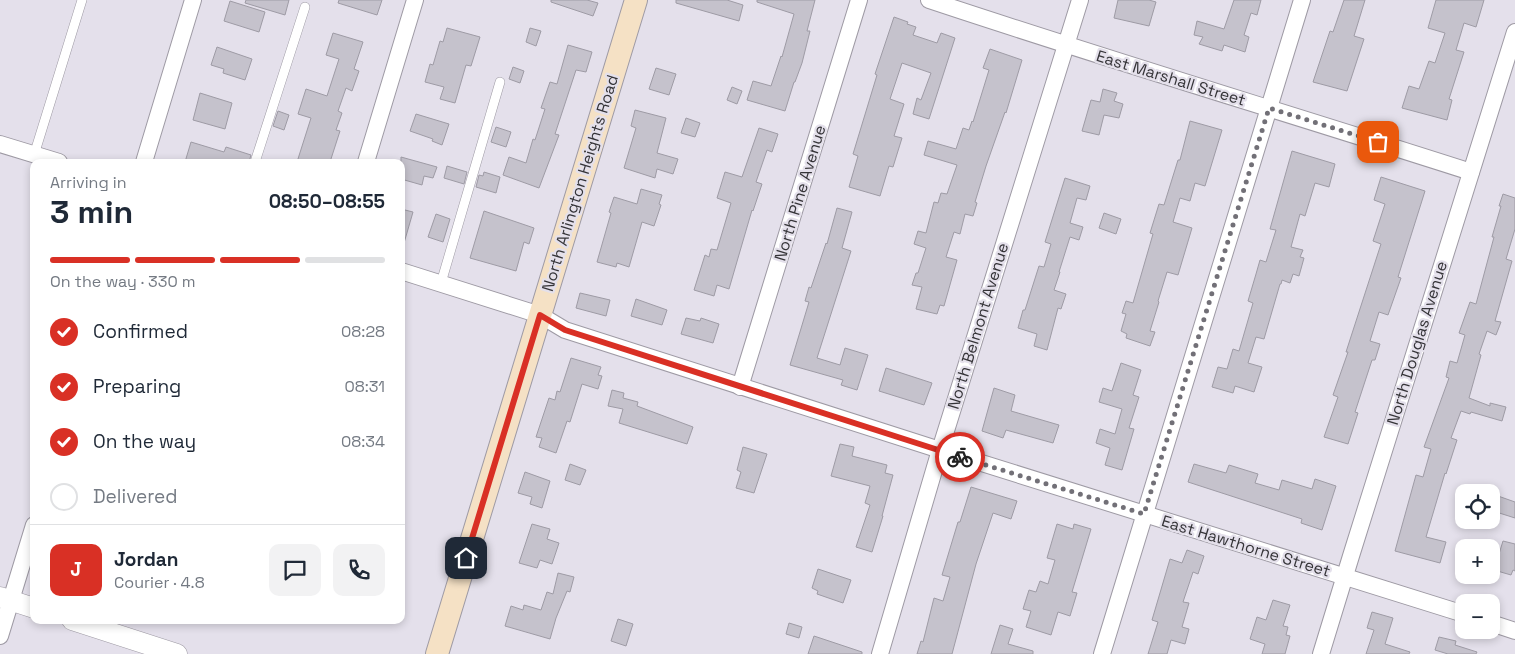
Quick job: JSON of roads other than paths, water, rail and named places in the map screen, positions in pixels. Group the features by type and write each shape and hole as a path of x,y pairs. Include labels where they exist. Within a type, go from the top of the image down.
{"main road":[{"name":"North Arlington Heights Road","path":"437,654 636,0"}],"street":[{"path":"145,159 193,0"},
{"path":"367,159 416,0"},
{"name":"North Pine Avenue","path":"740,387 859,0"},
{"name":"East Marshall Street","path":"929,0 1471,172"},
{"name":"North Belmont Avenue","path":"880,654 940,450 1080,0"},
{"path":"1102,654 1302,0"},
{"name":"North Douglas Avenue","path":"1321,654 1515,32"},
{"path":"0,144 48,159"},
{"name":"East Hawthorne Street","path":"405,272 540,315 565,330 740,387 1455,611"},
{"path":"0,636 5,599 30,535"},
{"path":"5,599 30,607"},
{"path":"84,624 178,654"},
{"path":"1500,626 1515,631"}],"lane":[{"path":"34,155 82,0"},
{"path":"256,159 306,7"},
{"path":"441,283 500,82"}]}
